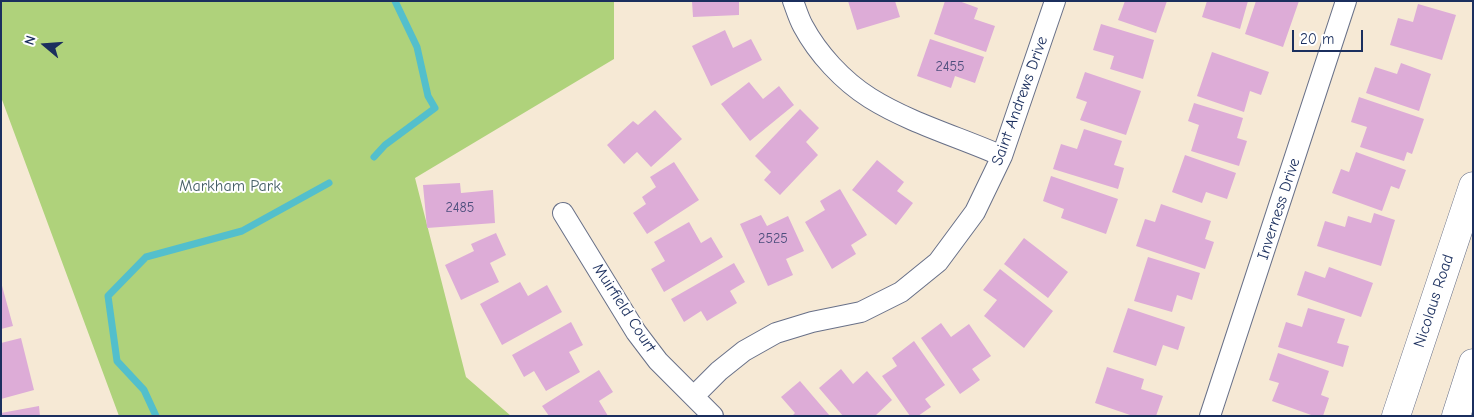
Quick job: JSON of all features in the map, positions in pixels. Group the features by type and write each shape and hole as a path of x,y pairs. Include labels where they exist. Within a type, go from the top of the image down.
{"main road":[{"name":"Nicolaus Road","path":"1396,416 1473,186"},
{"path":"1456,416 1473,364"}],"street":[{"path":"793,1 802,25 822,55 844,78 869,98 907,118 964,139 1002,156"},
{"name":"Saint Andrews Drive","path":"694,396 719,371 744,351 776,333 812,322 861,312 901,292 938,262 975,212 1002,156 1055,1"},
{"name":"Inverness Drive","path":"1210,416 1346,1"},
{"name":"Muirfield Court","path":"563,213 636,332 658,361 712,416"}],"green space":[{"name":"Markham Park","path":"1,1 614,1 614,59 415,178 466,377 511,416 119,416 1,97"}],"building":[{"path":"692,1 739,1 739,15 693,17"},
{"path":"848,1 895,1 900,17 857,30"},
{"path":"945,1 959,1 978,8 974,19 995,26 986,52 934,34"},
{"path":"1125,1 1167,1 1156,33 1118,20"},
{"path":"1207,1 1248,1 1240,29 1202,17"},
{"path":"1256,1 1299,1 1283,47 1245,34"},
{"path":"1418,4 1456,15 1442,60 1390,45 1398,18 1413,22"},
{"path":"1101,24 1154,40 1143,79 1110,69 1114,56 1093,50"},
{"path":"725,30 733,48 751,39 762,60 711,86 692,46"},
{"path":"930,39 984,57 975,83 955,76 951,88 917,76"},
{"path":"1212,52 1269,72 1261,95 1250,91 1244,112 1197,96"},
{"path":"1401,63 1431,74 1419,111 1366,93 1375,67 1397,74"},
{"path":"1085,72 1141,91 1126,135 1080,120 1087,102 1076,98"},
{"path":"749,82 763,99 779,86 794,105 750,141 721,104"},
{"path":"1359,97 1424,119 1412,154 1407,152 1404,161 1360,147 1367,127 1351,122"},
{"path":"1194,103 1243,118 1237,138 1247,141 1239,166 1191,151 1199,125 1188,121"},
{"path":"800,109 819,128 806,142 818,155 780,195 764,180 771,172 755,156"},
{"path":"655,110 682,139 651,167 637,152 624,164 607,145 633,121 638,125"},
{"path":"1084,129 1122,141 1114,165 1124,168 1118,189 1053,169 1061,144 1077,149"},
{"path":"1356,152 1406,170 1399,189 1391,186 1382,211 1332,193 1341,169 1349,172"},
{"path":"1185,155 1236,173 1227,199 1206,192 1202,203 1172,192"},
{"path":"877,160 904,182 897,191 913,203 896,225 852,190"},
{"path":"674,162 699,200 647,234 633,213 646,204 642,197 656,187 650,177"},
{"path":"1051,176 1118,199 1106,234 1061,218 1064,209 1043,201"},
{"path":"460,183 461,193 493,190 495,223 427,228 423,185"},
{"path":"840,189 867,235 851,245 856,254 832,269 805,222 825,210 820,201"},
{"path":"1161,204 1211,221 1205,239 1214,242 1205,269 1136,246 1145,219 1155,222"},
{"path":"1374,213 1395,220 1381,266 1317,246 1325,221 1345,227 1348,216 1371,223"},
{"path":"761,215 767,226 788,216 804,251 786,259 793,275 768,286 740,224"},
{"path":"689,222 701,243 711,237 723,257 664,292 651,269 665,261 654,242"},
{"path":"496,233 506,255 490,263 499,282 461,300 445,265 474,251 471,244"},
{"path":"1024,238 1068,272 1048,298 1004,264"},
{"path":"1148,257 1200,273 1192,300 1177,295 1172,312 1134,301"},
{"path":"734,263 745,282 730,291 737,303 707,321 701,311 684,322 671,299"},
{"path":"1329,267 1373,283 1361,317 1297,295 1305,271 1325,278"},
{"path":"1000,269 1053,311 1024,348 984,316 997,300 983,290"},
{"path":"1,282 13,326 1,329"},
{"path":"520,282 528,296 547,285 562,312 502,345 480,304"},
{"path":"1128,308 1185,327 1178,350 1163,345 1156,366 1113,352"},
{"path":"1308,308 1345,319 1337,343 1349,346 1343,367 1278,347 1286,322 1302,327"},
{"path":"571,322 583,345 569,352 580,372 546,391 534,371 524,377 512,355"},
{"path":"941,323 951,337 969,324 991,356 972,369 980,380 960,394 921,338"},
{"path":"21,338 34,390 1,399 1,343"},
{"path":"914,341 945,385 925,399 931,407 918,416 910,416 882,376 897,366 892,358"},
{"path":"1278,353 1329,371 1321,395 1329,398 1323,416 1314,416 1272,401 1279,383 1269,380"},
{"path":"1107,367 1144,379 1141,389 1163,396 1156,416 1133,416 1095,403"},
{"path":"841,369 853,384 867,371 892,400 875,416 843,416 819,388"},
{"path":"599,370 613,392 599,401 608,416 549,416 542,406"},
{"path":"800,381 830,416 792,416 795,413 781,397"},
{"path":"39,406 40,416 1,416 1,413"}],"waterway":[{"path":"374,157 385,145 435,108 428,96 417,47 395,1"},
{"path":"156,416 144,390 117,361 108,296 146,257 242,231 329,183"}]}
